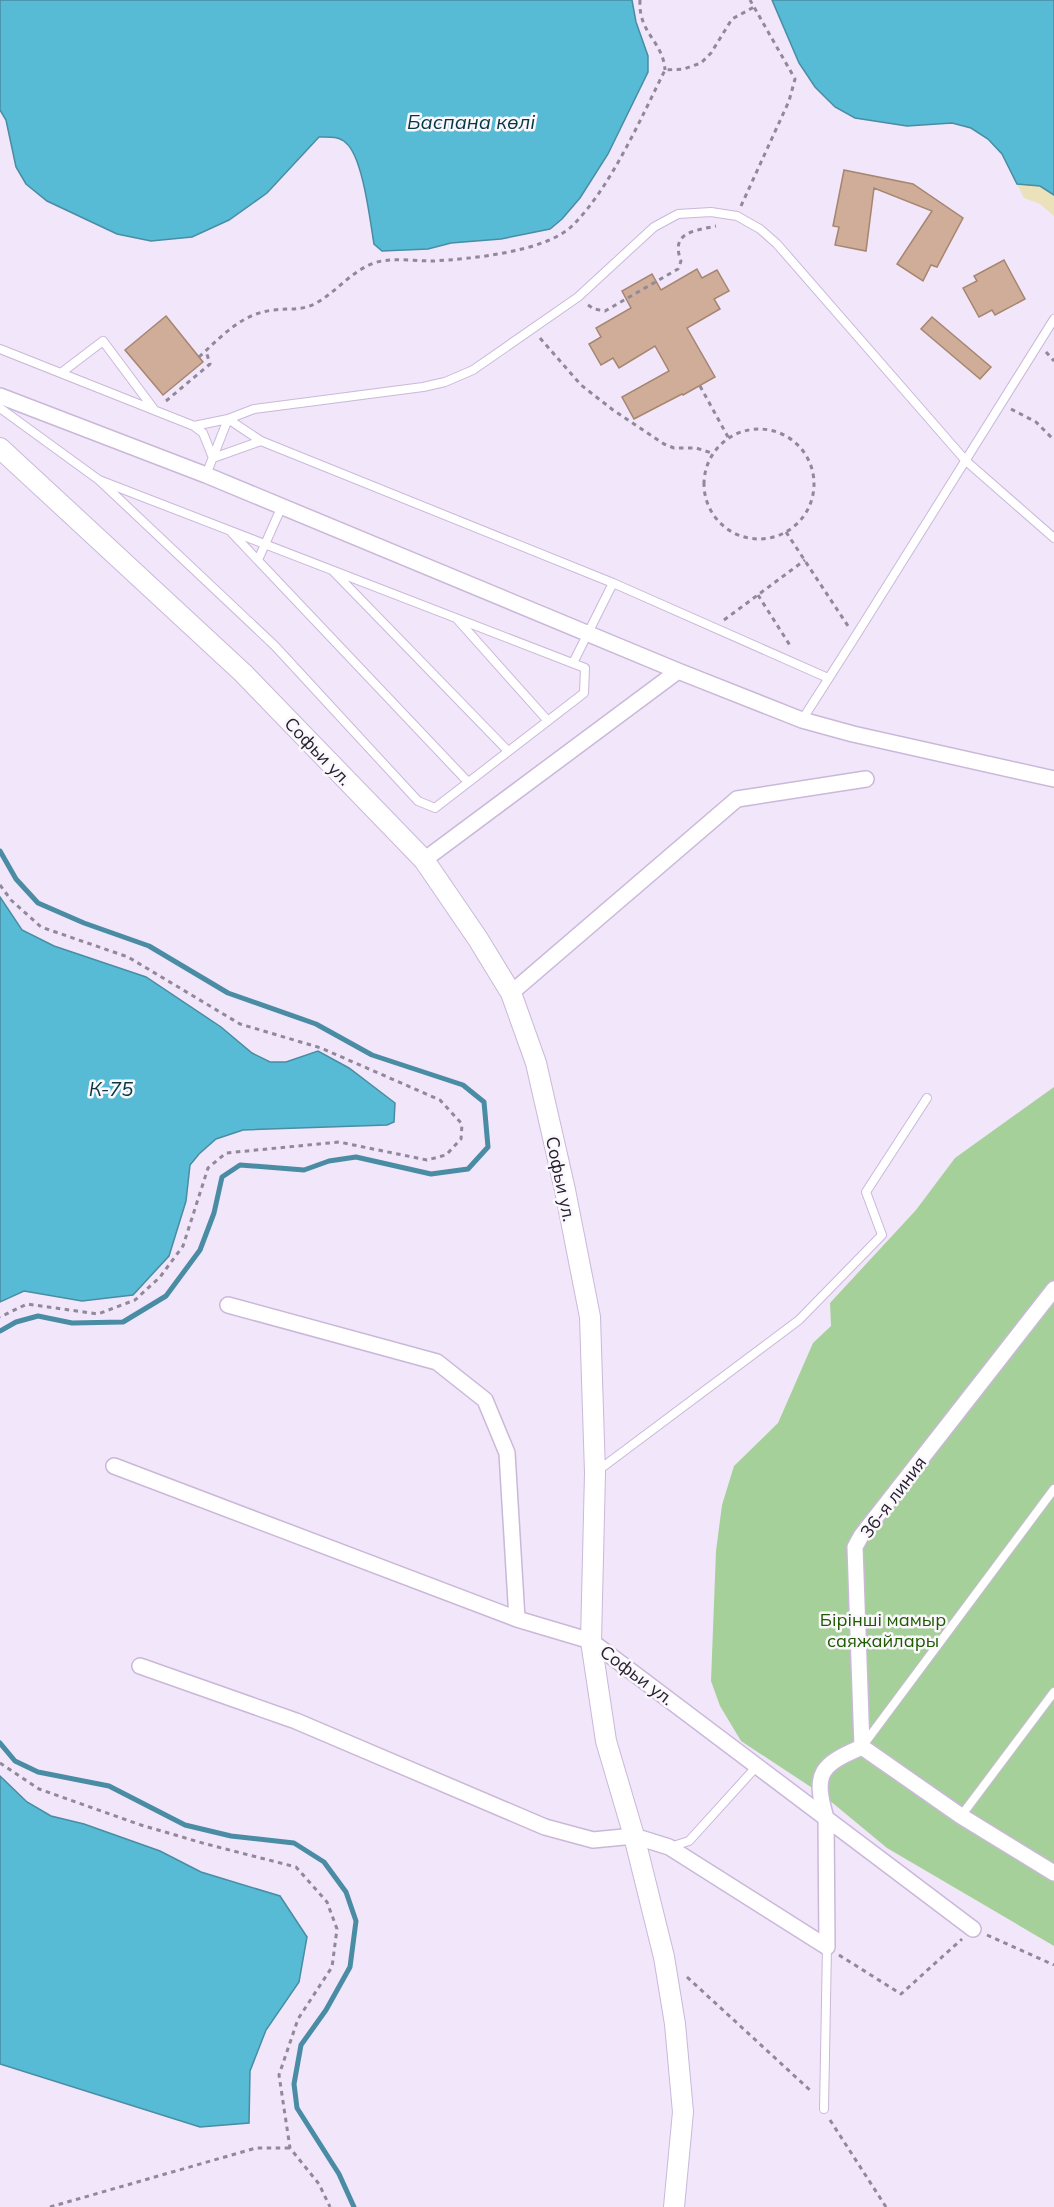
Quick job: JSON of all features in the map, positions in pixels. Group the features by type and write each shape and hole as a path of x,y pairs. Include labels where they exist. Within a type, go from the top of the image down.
{"street":[{"path":"0,396 206,475 678,671 802,720 853,734 1054,779"},
{"name":"Софьи ул.","path":"0,448 243,674 424,860 478,939 511,993 536,1063 565,1190 590,1317 595,1473 591,1641 973,1929"},
{"path":"424,860 678,671"},
{"path":"511,993 737,799 866,779"},
{"name":"36-я линия","path":"862,1747 855,1546 1054,1289"},
{"path":"228,1305 436,1362 485,1400 507,1453 517,1619"},
{"path":"114,1466 517,1619 591,1641 606,1741 634,1836 664,1957 675,2024 683,2112 674,2207"},
{"path":"140,1666 296,1722 545,1827 593,1840 634,1836 669,1847 827,1947"},
{"path":"827,1947 826,1818 819,1780 827,1766 839,1757 862,1747 961,1816 1054,1873"}],"lane":[{"path":"194,426 228,419 254,409 423,387 445,382 473,370 578,297 654,227 678,214 711,212 737,216 760,229 777,244 966,460 1054,538"},
{"path":"802,720 1054,319"},
{"path":"61,373 103,341 155,410"},
{"path":"0,349 194,426 203,433 213,458"},
{"path":"0,408 99,480 275,646 418,801 435,808 584,693 585,668 99,480"},
{"path":"228,419 261,441 613,583 828,678"},
{"path":"206,475 228,419"},
{"path":"213,458 261,441"},
{"path":"258,560 282,506"},
{"path":"231,531 468,782"},
{"path":"332,570 508,751"},
{"path":"573,663 613,583"},
{"path":"455,618 548,721"},
{"path":"595,1473 799,1320 882,1235 866,1192 927,1098"},
{"path":"862,1747 1054,1489"},
{"path":"961,1816 1054,1692"},
{"path":"669,1847 689,1841 757,1766"},
{"path":"824,2109 827,1947"}],"path":[{"path":"199,357 236,323 250,316 273,310 304,309 318,303 352,275 375,263 479,257 520,249 557,238 572,226 620,158 665,70 664,57 639,14 640,0"},
{"path":"578,297 594,309 605,311 678,269 681,261 677,250 680,239 687,233 723,224 737,216 789,101 795,79 750,0"},
{"path":"665,70 684,69 701,63 711,53 732,19 754,7"},
{"path":"532,329 581,385 613,410 664,444 674,448 696,447 712,453"},
{"path":"155,410 210,364 206,351"},
{"path":"700,386 728,438"},
{"path":"1002,403 1036,422 1054,440"},
{"path":"762,428 780,432 795,441 807,454 813,471 815,489 810,506 801,520 786,532 768,538 750,538 732,532 717,520 708,504 704,486 706,467 712,453 728,438 745,430 762,428"},
{"path":"786,532 855,638"},
{"path":"713,628 805,560"},
{"path":"758,595 801,666"},
{"path":"0,885 11,900 41,927 128,957 240,1024 321,1048 440,1100 462,1124 461,1139 446,1155 427,1160 339,1142 226,1153 208,1168 183,1246 160,1277 135,1300 98,1314 27,1304 0,1317"},
{"path":"0,1763 39,1788 120,1818 206,1844 296,1867 327,1902 337,1929 332,1966 298,2019 279,2075 290,2148 318,2184 330,2207"},
{"path":"827,1947 901,1994 973,1929 1054,1965"},
{"path":"664,1957 812,2091 886,2207"},
{"path":"50,2207 256,2148 290,2148"}],"green space":[{"name":"Бірінші мамыр саяжайлары","path":"1054,1087 1054,1946 887,1848 823,1795 741,1741 720,1706 711,1681 716,1551 722,1505 734,1466 778,1423 813,1343 831,1326 830,1303 916,1210 955,1158"}],"sand":[{"path":"1017,184 1040,186 1054,195 1054,216 1040,204 1024,198"}],"water":[{"name":"Баспана көлі","path":"0,0 632,0 636,22 648,56 648,72 608,154 580,198 550,229 501,239 451,243 428,249 382,251 374,244 365,190 352,150 340,139 319,137 267,193 229,220 192,237 151,241 117,234 47,201 26,184 16,167 6,120 0,110"},
{"path":"772,0 1054,0 1054,195 1040,186 1017,184 1002,154 988,139 971,128 952,123 907,126 855,118 835,107 815,87 799,63"},
{"name":"К-75","path":"0,897 22,930 54,946 146,977 221,1027 252,1053 270,1062 286,1062 318,1051 349,1068 395,1103 394,1122 387,1125 243,1130 216,1139 190,1165 186,1201 169,1256 133,1295 82,1301 24,1291 0,1302"},
{"path":"0,1776 27,1802 51,1816 84,1824 160,1851 201,1872 280,1896 307,1937 299,1982 266,2030 250,2071 249,2123 200,2127 0,2064"}],"building":[{"path":"844,170 913,184 963,218 937,267 931,265 923,281 897,264 932,211 874,188 866,251 835,245 839,227 833,226"},
{"path":"1004,260 1025,299 995,315 992,310 979,317 963,288 977,281 974,276"},
{"path":"697,269 702,278 717,270 729,291 714,299 720,309 687,328 715,377 634,419 622,397 669,371 655,346 619,368 613,358 601,365 589,344 601,337 596,328 631,308 622,291 652,274 661,290"},
{"path":"166,316 203,362 163,395 125,350"},
{"path":"932,317 991,367 980,379 921,329"}],"waterway":[{"path":"0,851 16,879 38,903 84,923 149,946 228,993 316,1024 372,1055 463,1085 484,1102 488,1147 468,1169 431,1174 356,1157 329,1161 304,1170 240,1165 222,1177 214,1213 200,1250 166,1296 123,1322 72,1323 38,1316 16,1322 0,1331"},
{"path":"0,1743 15,1761 38,1772 109,1786 185,1825 231,1836 294,1843 324,1862 346,1892 356,1921 350,1967 326,2010 301,2045 294,2084 297,2108 339,2174 354,2207"}]}
